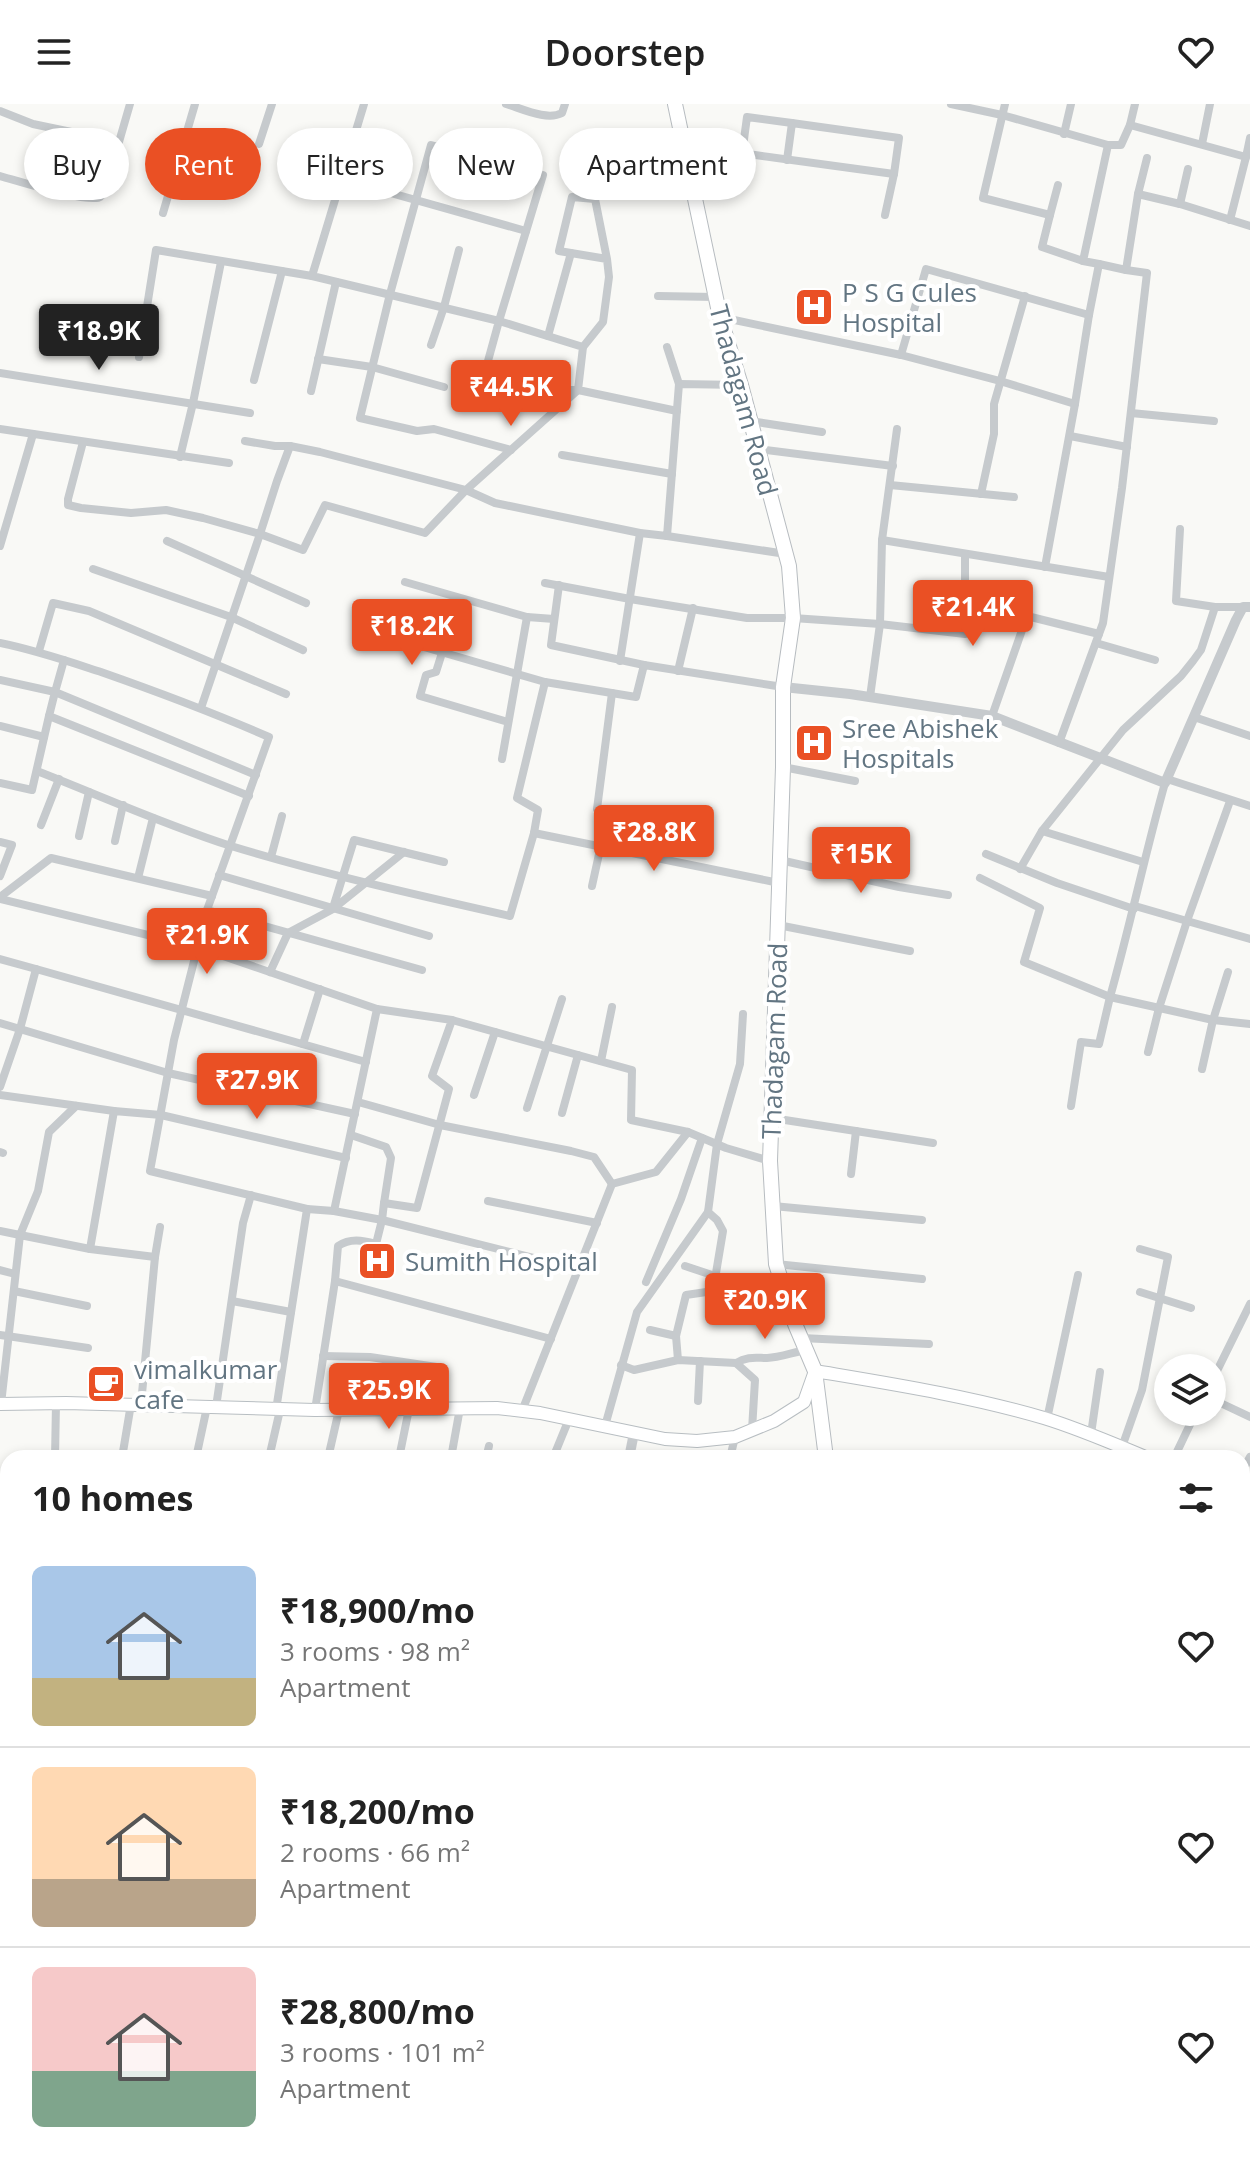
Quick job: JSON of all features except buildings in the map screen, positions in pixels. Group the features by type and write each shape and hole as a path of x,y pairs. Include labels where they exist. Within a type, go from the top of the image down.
{"main road":[{"name":"Thadagam Road","path":"675,104 680,128"},
{"name":"Thadagam Road","path":"695,200 720,317 789,566 793,618 783,687 770,1161 776,1264 815,1371 825,1450"},
{"path":"1,1404 136,1404 278,1410 497,1408 665,1439 697,1441 735,1437 774,1421 804,1402 815,1371 930,1391 1047,1419 1129,1450"}],"street":[{"path":"123,128 130,104"},
{"path":"163,213 195,104"},
{"path":"261,138 272,104"},
{"path":"357,128 364,104"},
{"path":"506,104 557,116 562,113 565,104"},
{"path":"951,104 1108,145 1121,145 1135,104"},
{"path":"1005,104 983,198 1050,215"},
{"path":"1064,134 1071,104"},
{"path":"1202,144 1210,104"},
{"path":"0,111 52,128"},
{"path":"746,128 747,117 899,138 885,215"},
{"path":"787,160 792,123"},
{"path":"1130,125 1246,157"},
{"path":"1230,220 1246,175 1250,138"},
{"path":"475,408 543,175 431,145 360,418 417,431 434,429 511,450"},
{"path":"1083,261 1108,145"},
{"path":"756,156 894,174"},
{"path":"1126,270 1147,158"},
{"path":"1180,204 1188,169"},
{"path":"0,176 24,183"},
{"path":"1058,185 1042,247 1083,261 1147,273 1103,623 1059,743"},
{"path":"1138,194 1250,226"},
{"path":"83,442 68,505 131,513 166,510 260,534 303,550 325,505 425,533 466,490 578,390 583,347 603,322 609,277 607,259 595,199 572,197 559,251 607,259"},
{"path":"312,276 335,200"},
{"path":"415,200 526,231"},
{"path":"139,357 156,250 312,276 499,321 583,347"},
{"path":"431,345 459,250"},
{"path":"548,336 571,253"},
{"path":"180,457 221,262"},
{"path":"1045,567 1099,264"},
{"path":"901,355 926,269 1089,315"},
{"path":"254,380 282,271"},
{"path":"311,391 336,282"},
{"path":"658,296 715,297"},
{"path":"981,494 994,434 994,404 1025,296"},
{"path":"720,317 901,355 1075,404"},
{"path":"667,347 679,384 667,536"},
{"path":"318,359 372,367 444,387"},
{"path":"0,373 250,413"},
{"path":"679,384 741,385"},
{"path":"536,390 578,390 677,411"},
{"path":"1131,413 1214,421"},
{"path":"750,421 822,432"},
{"path":"0,429 229,463"},
{"path":"870,697 880,624 882,540 897,429"},
{"path":"0,546 33,434"},
{"path":"1070,436 1127,447"},
{"path":"245,441 320,452 466,490 495,503 640,533 786,554"},
{"path":"201,708 290,446"},
{"path":"758,449 893,466"},
{"path":"562,455 672,474"},
{"path":"890,485 1014,497"},
{"path":"1180,529 1176,601 1215,607 1247,607"},
{"path":"620,661 640,533"},
{"path":"882,540 1109,577"},
{"path":"167,541 306,603"},
{"path":"545,583 747,618 880,624 965,634 965,555"},
{"path":"93,569 231,617 303,650"},
{"path":"405,582 527,617 554,619"},
{"path":"559,585 551,645 678,671 992,716 1101,759 1250,806"},
{"path":"39,651 53,603 89,611 286,694"},
{"path":"1020,869 1042,831 1123,730 1193,661 1201,650 1215,607"},
{"path":"1071,1106 1081,1042 1099,1044 1166,781 1236,620 1247,607"},
{"path":"678,671 693,608"},
{"path":"992,716 1027,616 1155,660"},
{"path":"502,759 527,617"},
{"path":"0,643 39,651 201,708 269,737 207,910 168,1073 150,1171 307,1209 382,1220 578,1269"},
{"path":"424,647 515,675 636,697 644,665"},
{"path":"442,653 436,672 426,675 420,696 508,722"},
{"path":"0,783 32,790 64,660"},
{"path":"0,680 55,692 256,775"},
{"path":"37,771 230,845 366,883 510,916 538,810 517,798 545,682"},
{"path":"597,809 612,693"},
{"path":"49,716 249,796"},
{"path":"1194,717 1250,736"},
{"path":"0,726 44,737"},
{"path":"783,767 855,781"},
{"path":"41,825 59,779"},
{"path":"79,836 89,792"},
{"path":"1148,1052 1187,921 1230,801"},
{"path":"115,841 123,805"},
{"path":"271,857 282,816"},
{"path":"138,878 153,818"},
{"path":"1042,831 1143,862"},
{"path":"534,833 779,883"},
{"path":"333,909 354,840 444,862"},
{"path":"0,842 12,845 0,876"},
{"path":"592,886 601,845"},
{"path":"270,972 288,933 333,909 404,852"},
{"path":"986,854 1020,869 1134,908 1250,939"},
{"path":"0,898 51,858 212,896"},
{"path":"780,860 948,895"},
{"path":"219,875 429,936"},
{"path":"980,878 1040,908 1024,962 1110,997 1213,1020 1250,1024"},
{"path":"0,898 197,947 377,1009 452,1020 632,1070 631,1120 688,1132 770,1161"},
{"path":"207,910 422,970"},
{"path":"778,925 910,951"},
{"path":"0,959 366,1062"},
{"path":"0,1087 36,969"},
{"path":"1202,1069 1228,972"},
{"path":"303,1044 320,989"},
{"path":"527,1108 562,999"},
{"path":"601,1061 612,1007"},
{"path":"334,1211 377,1009"},
{"path":"605,1426 637,1312 708,1212 717,1144 740,1064 743,1014"},
{"path":"384,1203 417,1208 449,1089 432,1076 452,1020"},
{"path":"0,1023 168,1073 355,1114"},
{"path":"474,1095 495,1032"},
{"path":"562,1113 578,1055"},
{"path":"0,1095 161,1115 346,1158"},
{"path":"358,1102 440,1125 594,1157 612,1184"},
{"path":"1,1404 4,1336 14,1291 20,1235 38,1191 49,1132 76,1106"},
{"path":"90,1249 114,1111"},
{"path":"772,1118 933,1143"},
{"path":"851,1174 856,1131"},
{"path":"612,1184 656,1172 688,1132"},
{"path":"315,1410 338,1246 346,1240 376,1244 391,1158 386,1147 351,1135"},
{"path":"646,1282 681,1199 702,1138"},
{"path":"522,1411 612,1184"},
{"path":"199,1450 212,1407 243,1223 251,1195"},
{"path":"488,1201 597,1223"},
{"path":"773,1206 922,1220"},
{"path":"270,1450 307,1209"},
{"path":"678,1360 676,1336 686,1295 713,1291 723,1231 708,1212"},
{"path":"124,1450 136,1404 160,1227"},
{"path":"0,1231 90,1249 155,1257"},
{"path":"1122,1447 1142,1390 1168,1257 1140,1249"},
{"path":"776,1264 922,1279"},
{"path":"685,1266 715,1276"},
{"path":"0,1270 15,1274"},
{"path":"1047,1419 1078,1275"},
{"path":"335,1281 551,1339"},
{"path":"14,1291 87,1306"},
{"path":"1140,1292 1191,1308"},
{"path":"232,1301 291,1312"},
{"path":"1226,1354 1250,1304"},
{"path":"1239,1328 1250,1332"},
{"path":"650,1330 676,1336"},
{"path":"4,1336 88,1348"},
{"path":"621,1365 634,1370 678,1360 736,1363 760,1356 767,1358 804,1344 929,1344"},
{"path":"323,1356 370,1357 443,1368"},
{"path":"698,1401 700,1361"},
{"path":"736,1363 755,1380 752,1430"},
{"path":"1091,1434 1100,1372"},
{"path":"55,1450 56,1403"},
{"path":"1226,1406 1250,1417"},
{"path":"452,1450 460,1408"},
{"path":"401,1450 409,1409"},
{"path":"330,1450 339,1410"},
{"path":"556,1450 569,1419"},
{"path":"1178,1450 1189,1426"},
{"path":"631,1450 634,1433"},
{"path":"732,1450 735,1437"},
{"path":"488,1450 489,1446"}],"place":[{"name":"P S G Cules Hospital","path":"814,307"},
{"name":"Sree Abishek Hospitals","path":"814,743"},
{"name":"Sumith Hospital","path":"377,1261"},
{"name":"vimalkumar cafe","path":"106,1384"}]}
